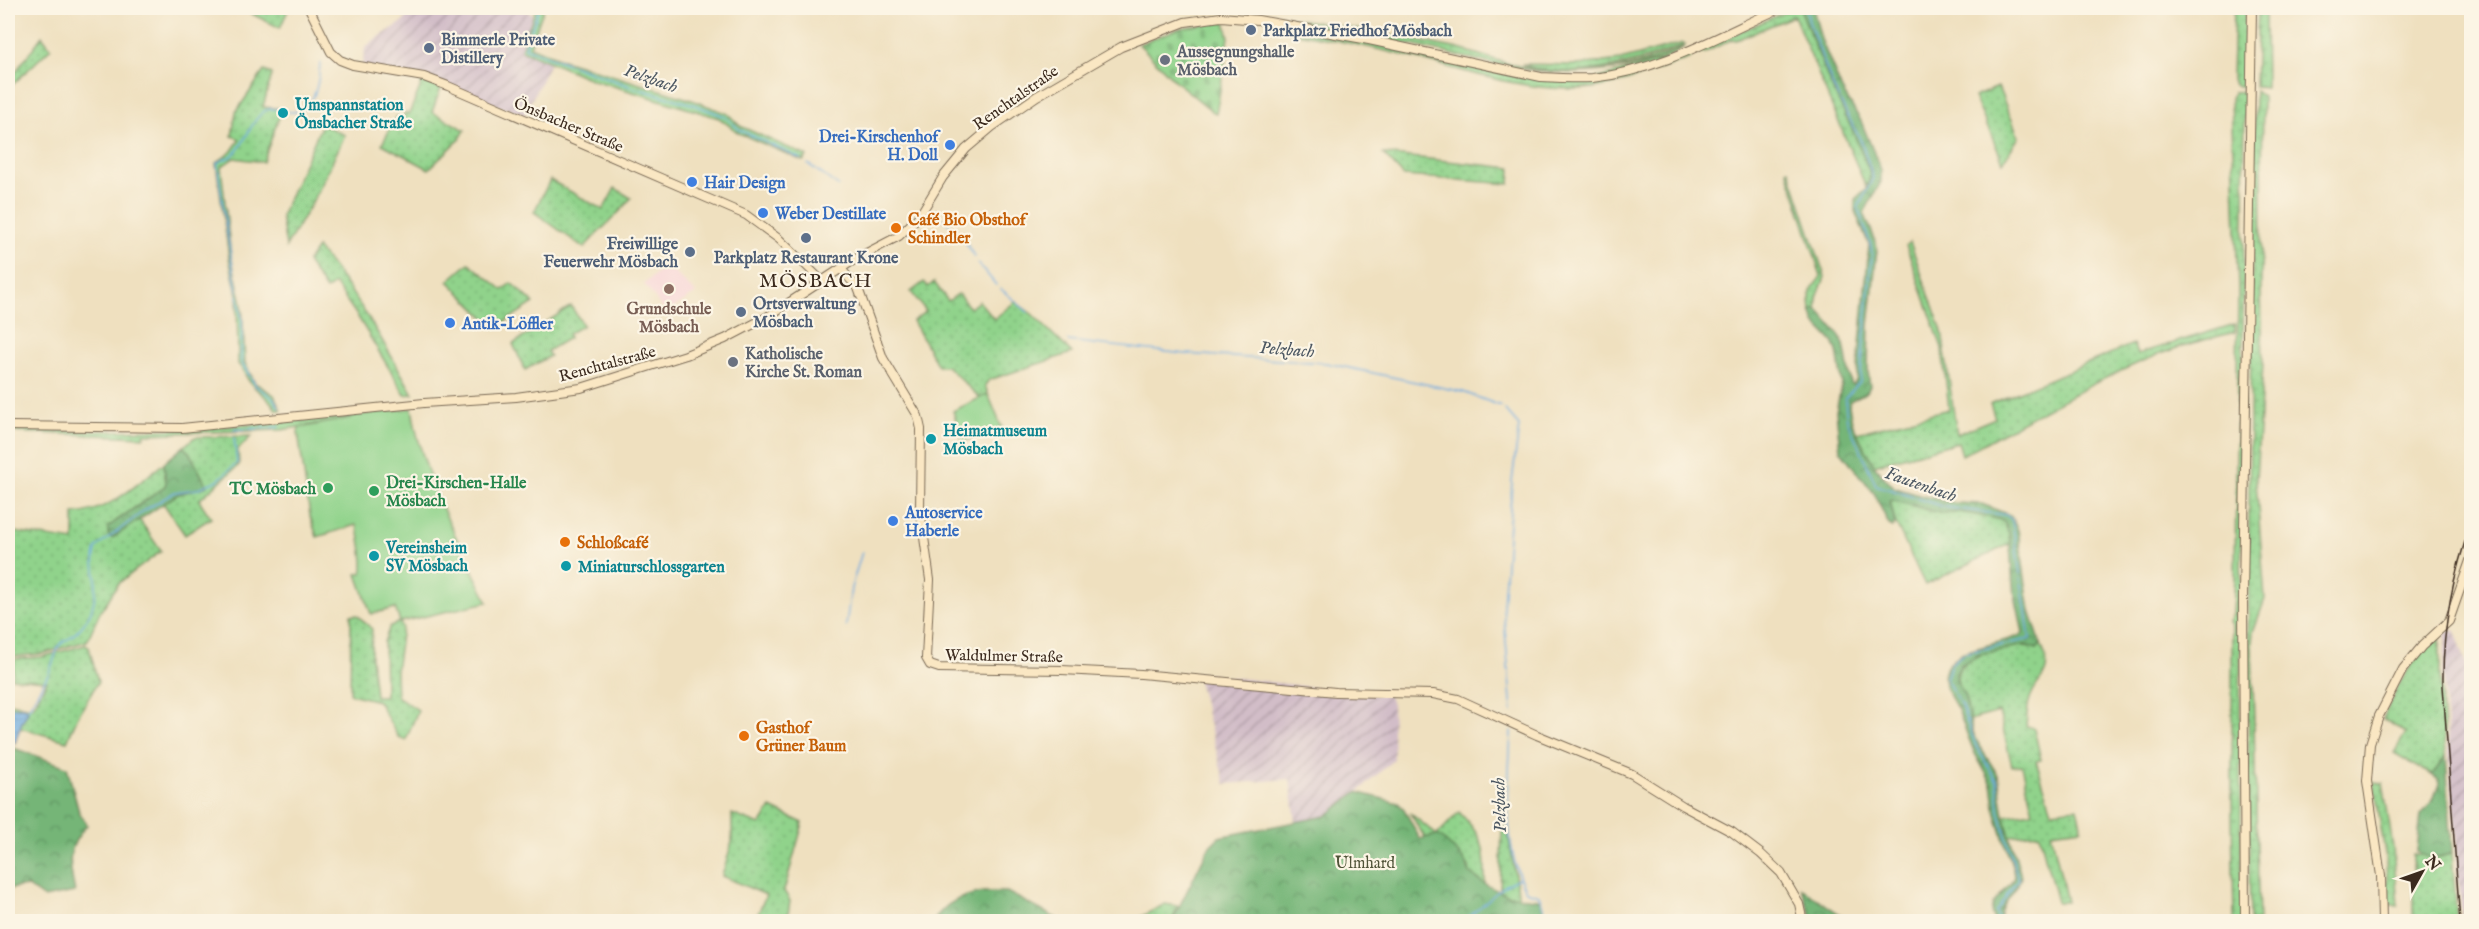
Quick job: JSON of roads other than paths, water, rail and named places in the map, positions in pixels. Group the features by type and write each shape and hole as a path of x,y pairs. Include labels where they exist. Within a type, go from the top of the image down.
{"main road":[{"name":"Önsbacher Straße","path":"309,8 331,52 340,60 353,65 424,77 448,86 746,215 779,239 822,282"},
{"name":"Renchtalstraße","path":"8,426 183,428 424,403 516,397 581,387 636,372 725,339 767,316 841,268 889,243 908,230 958,158 992,127 1037,96 1121,47 1139,38 1185,22 1231,17 1258,20 1369,40 1541,77 1592,78 1638,69 1665,60 1781,8"},
{"path":"2245,921 2243,597 2253,8"},
{"name":"Waldulmer Straße","path":"841,268 858,288 883,358 918,416 921,429 920,509 930,580 926,658 930,665 939,668 1141,674 1352,693 1433,694 1458,699 1632,774 1683,806 1732,832 1761,854 1791,888 1799,904 1803,921"},
{"path":"2382,921 2381,876 2367,781 2370,744 2379,716 2403,669 2416,652 2449,621 2472,555"}],"water":[{"path":"14,707 26,707 28,712 15,743 9,740 8,710"}],"waterway":[{"name":"Pelzbach","path":"539,8 525,48 632,87 692,104 724,116 740,130 801,159"},
{"name":"Fautenbach","path":"1806,8 1834,89 1862,143 1873,178 1858,208 1872,254 1860,382 1845,398 1847,420 1876,485 1944,507 2006,515 2012,520 2030,639 1964,653 1951,664 1946,679 1961,705 1976,746 1997,781 1999,811 2018,879 1996,912 1999,922"},
{"path":"279,407 273,398 256,386 241,362 242,320 217,163 238,149 255,121 266,110 289,112 305,108 317,87 320,63"},
{"name":"Pelzbach","path":"808,164 838,186"},
{"path":"924,218 926,216 944,220 958,232"},
{"path":"962,237 975,257"},
{"path":"978,263 996,285"},
{"path":"1001,289 1028,312"},
{"name":"Pelzbach","path":"1068,341 1186,354 1326,363 1463,392 1501,406"},
{"name":"Pelzbach","path":"1505,410 1519,426 1512,482 1503,606 1512,712"},
{"path":"233,430 279,427"},
{"path":"28,709 49,673 59,645 83,626 88,618 96,591 94,559 97,547 145,510 175,492 197,489 218,480 237,463 234,437"},
{"path":"846,626 851,588 862,552"},
{"name":"Pelzbach","path":"1511,731 1508,813 1513,854 1526,891 1539,895 1548,922"},
{"name":"Pelzbach","path":"1463,922 1504,886 1519,878"}],"railway":[{"path":"2460,922 2443,665 2446,623 2454,582 2472,521"}],"place":[{"name":"Parkplatz Friedhof Mösbach","path":"1251,30"},
{"name":"Bimmerle Private Distillery","path":"429,48"},
{"name":"Aussegnungshalle Mösbach","path":"1165,60"},
{"name":"Umspannstation Önsbacher Straße","path":"283,113"},
{"name":"Drei-Kirschenhof H. Doll","path":"950,145"},
{"name":"Hair Design","path":"692,182"},
{"name":"Weber Destillate","path":"763,213"},
{"name":"Café Bio Obsthof Schindler","path":"896,228"},
{"name":"Parkplatz Restaurant Krone","path":"806,238"},
{"name":"Freiwillige Feuerwehr Mösbach","path":"690,252"},
{"name":"Grundschule Mösbach","path":"669,289"},
{"name":"Ortsverwaltung Mösbach","path":"741,312"},
{"name":"Antik-Löffler","path":"450,323"},
{"name":"Katholische Kirche St. Roman","path":"733,362"},
{"name":"Heimatmuseum Mösbach","path":"931,439"},
{"name":"TC Mösbach","path":"328,488"},
{"name":"Drei-Kirschen-Halle Mösbach","path":"374,491"},
{"name":"Autoservice Haberle","path":"893,521"},
{"name":"Schloßcafé","path":"565,542"},
{"name":"Vereinsheim SV Mösbach","path":"374,556"},
{"name":"Miniaturschlossgarten","path":"566,566"},
{"name":"Gasthof Grüner Baum","path":"744,736"}],"district":[{"name":"MÖSBACH","path":"816,280"}],"park label":[{"name":"Ulmhard","path":"1365,862"}]}
